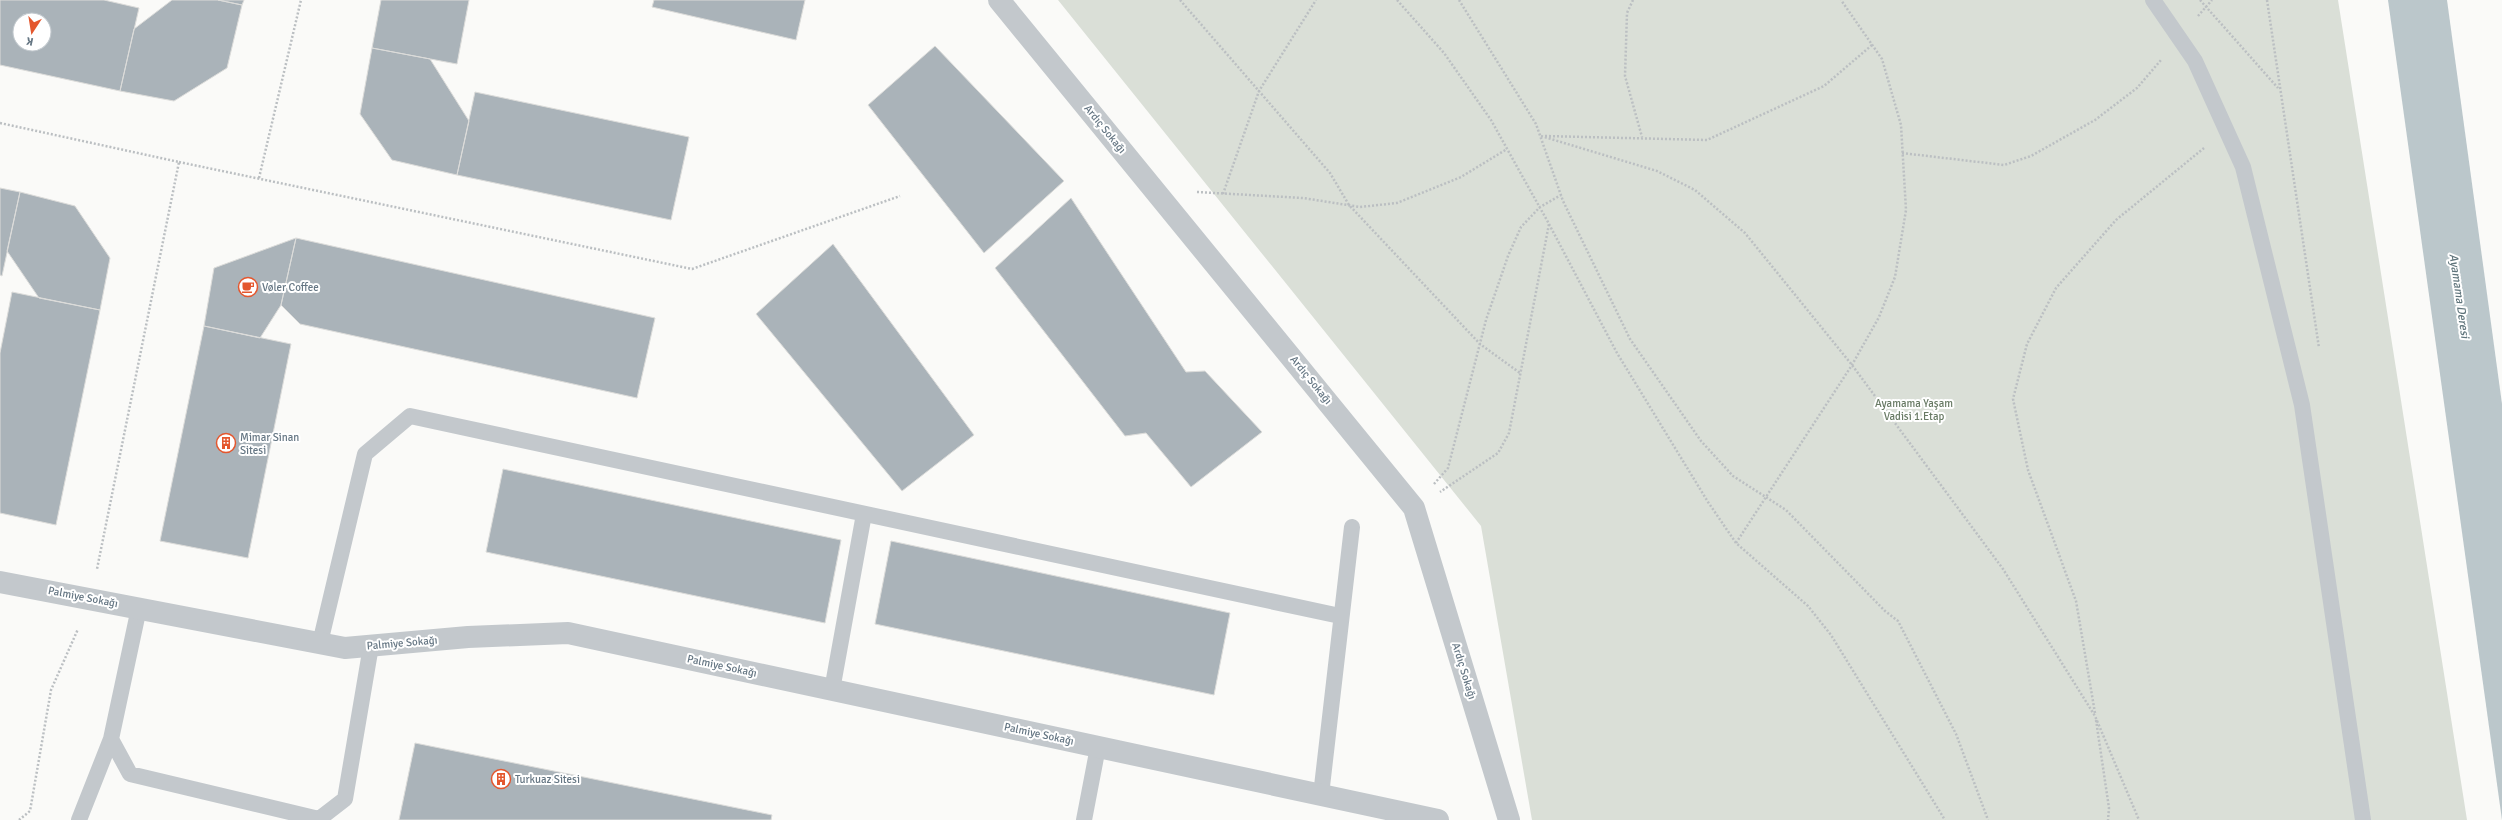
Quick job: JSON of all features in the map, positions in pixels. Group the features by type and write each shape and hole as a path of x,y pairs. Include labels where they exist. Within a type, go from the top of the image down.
{"street":[{"name":"Ardıç Sokağı","path":"999,0 1414,508 1509,820"},
{"name":"Palmiye Sokağı","path":"0,582 345,648 468,637 568,633 1438,820"}],"lane":[{"path":"2153,0 2195,61 2243,167 2302,405 2363,820"},
{"path":"320,643 365,454 410,416 1340,616"},
{"path":"832,690 864,514"},
{"path":"1321,795 1340,616 1352,527"},
{"path":"79,820 111,739 139,608"},
{"path":"111,739 130,774 320,819 345,799 371,646"},
{"path":"1084,820 1098,747"}],"path":[{"path":"259,178 301,0"},
{"path":"1180,0 1330,173 1349,205 1480,344 1520,373"},
{"path":"1223,194 1259,91 1316,0"},
{"path":"1397,0 1444,53 1491,120 1540,207 1617,353 1708,502 1736,543 1808,606 1831,636 1945,820"},
{"path":"1460,0 1536,124 1561,195 1630,339 1701,441 1733,476 1786,510 1885,611 1898,621 1956,734 1988,820"},
{"path":"1633,0 1627,13 1626,76 1642,137"},
{"path":"1736,543 1852,365 1879,317 1895,277 1906,210 1901,125 1882,59 1841,0"},
{"path":"2200,0 2279,88"},
{"path":"1541,136 1642,137 1708,140 1824,86 1872,45"},
{"path":"1902,154 2004,165 2031,156 2095,120 2137,88 2163,58"},
{"path":"0,124 692,269 900,196"},
{"path":"1541,136 1658,171 1695,190 1745,233 1852,365 2003,569 2096,716 2139,820"},
{"path":"2108,820 2110,808 2076,601 2028,470 2013,399 2027,344 2056,288 2116,220 2206,146"},
{"path":"1155,190 1303,198 1360,207 1397,203 1461,177 1507,149"},
{"path":"19,820 30,811 50,690 91,599 179,162"},
{"path":"1414,508 1448,468 1480,344 1508,256 1521,227 1540,207 1561,195"},
{"path":"1414,508 1468,475 1498,453 1509,433 1549,224"}],"green space":[{"name":"Ayamama Yaşam Vadisi 1.Etap","path":"1058,0 2338,0 2467,820 1532,820 1481,526"}],"water":[{"name":"Ayamama Deresi","path":"2388,0 2447,0 2502,404 2502,820"}],"building":[{"path":"0,0 104,0 139,8 120,91 0,65"},
{"path":"172,0 218,0 242,5 227,68 174,101 120,91 134,29"},
{"path":"218,0 244,0 242,5"},
{"path":"381,0 469,0 457,64 372,48"},
{"path":"654,0 805,0 796,40 652,7"},
{"path":"935,46 1064,181 984,253 868,105"},
{"path":"372,48 430,59 469,121 457,175 392,160 360,114"},
{"path":"475,92 689,137 671,220 457,175"},
{"path":"0,188 20,192 2,276 0,275"},
{"path":"20,192 75,206 110,258 100,310 39,298 7,251"},
{"path":"1071,198 1186,372 1205,371 1262,432 1191,487 1146,433 1125,436 995,268"},
{"name":"Vøler Coffee","path":"296,238 281,305 260,338 204,326 214,268"},
{"path":"296,238 655,318 637,398 300,324 281,305"},
{"path":"833,244 974,435 902,491 756,314"},
{"path":"12,292 100,310 56,525 0,513 0,353"},
{"name":"Mimar Sinan Sitesi","path":"204,326 291,344 248,558 160,541"},
{"path":"503,469 841,540 825,623 486,552"},
{"path":"891,541 1230,613 1214,695 875,624"},
{"name":"Turkuaz Sitesi","path":"415,743 772,815 771,820 399,820"}],"place":[{"name":"Vøler Coffee","path":"248,287"},
{"name":"Mimar Sinan Sitesi","path":"226,443"},
{"name":"Turkuaz Sitesi","path":"501,779"}]}
